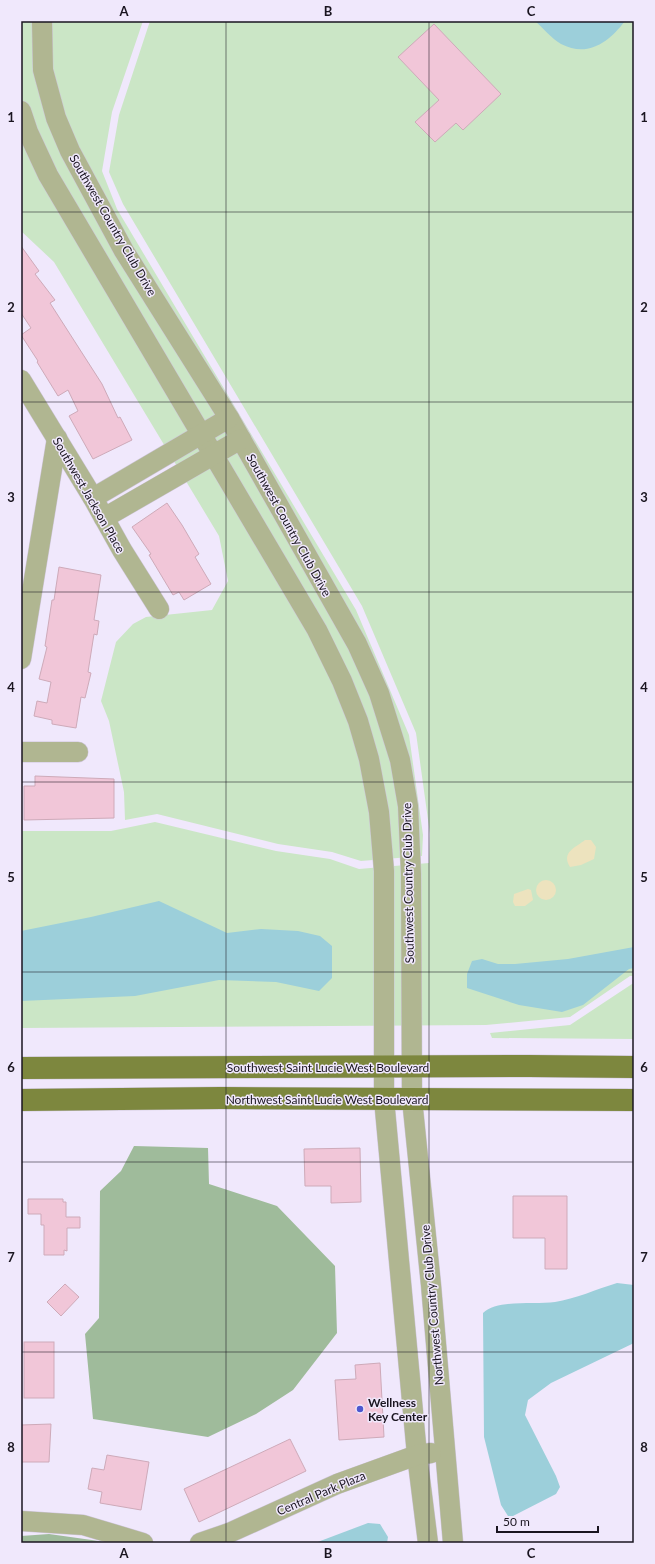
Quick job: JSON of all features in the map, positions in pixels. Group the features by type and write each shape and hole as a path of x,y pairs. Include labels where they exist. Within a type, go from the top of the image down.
{"main road":[{"name":"Southwest Saint Lucie West Boulevard","path":"21,1068 634,1067"},
{"path":"21,1080 42,1079 82,1068"},
{"name":"Northwest Saint Lucie West Boulevard","path":"21,1100 221,1098 384,1100 634,1100"}],"street":[{"name":"Southwest Country Club Drive","path":"42,21 43,70 56,118 70,151 124,251 241,439 356,644 379,693 400,760 408,806 411,867 411,1067"},
{"name":"Southwest Country Club Drive","path":"21,111 28,132 48,175 317,630 355,714 370,760 379,812 384,871 385,1067"},
{"name":"Southwest Jackson Place","path":"21,380 93,498 122,550 159,609"},
{"path":"93,498 229,418"},
{"path":"21,659 56,438"},
{"path":"104,518 241,439"},
{"path":"21,752 78,752"},
{"path":"385,1067 384,1100 417,1455 423,1515 428,1543"},
{"name":"Northwest Country Club Drive","path":"411,1067 412,1099 431,1285 453,1543"},
{"name":"Central Park Plaza","path":"200,1543 229,1533 337,1484 417,1455 445,1451"},
{"path":"21,1521 83,1526 143,1543"}],"green space":[{"path":"21,21 143,21 112,112 102,171 117,209 356,610 409,735 423,835 422,856 361,861 332,852 278,844 157,814 125,820 124,792 109,721 101,701 116,642 133,624 146,617 212,610 228,581 219,536 54,262 21,231"},
{"path":"150,21 634,21 634,976 630,976 570,1017 486,1025 21,1028 21,831 111,831 155,822 276,851 330,859 359,869 429,863 430,834 416,733 362,606 123,204 109,172 119,115"},
{"path":"634,984 634,1039 492,1038 490,1033 570,1025"},
{"path":"134,1146 208,1148 209,1184 277,1206 335,1266 337,1333 293,1390 256,1414 208,1437 93,1419 85,1334 99,1318 100,1191 121,1171"},
{"path":"49,1534 113,1543 21,1543 21,1536"}],"sand":[{"path":"585,840 591,840 596,847 594,859 581,865 570,867 567,858 568,854 573,848"},
{"path":"546,880 553,883 556,890 553,897 546,900 539,897 536,890 539,883"},
{"path":"528,889 531,890 533,900 525,906 515,906 513,902 514,894"}],"water":[{"path":"535,21 625,21 619,29 597,46 580,49 571,48 561,44"},
{"path":"159,901 227,933 261,929 298,931 320,936 332,946 332,978 319,991 276,982 219,980 135,996 21,1001 21,931"},
{"path":"634,947 634,968 629,969 583,1005 562,1012 519,1005 467,988 467,974 472,961 482,959 498,964 515,964 568,959"},
{"path":"617,1283 634,1285 634,1343 551,1383 528,1400 525,1415 556,1476 560,1487 556,1494 513,1516 508,1516 501,1505 484,1437 483,1313 497,1306 507,1304 563,1301"},
{"path":"368,1523 380,1524 388,1537 387,1543 315,1543"}],"building":[{"path":"434,24 501,94 463,130 456,123 435,142 415,122 439,100 398,57"},
{"path":"21,246 39,271 35,274 55,300 50,303 102,384 118,418 120,417 132,440 93,459 69,416 78,411 68,390 58,396 21,335 31,328 21,313"},
{"path":"167,503 199,554 195,557 211,584 184,600 179,592 173,595 149,555 151,554 132,527"},
{"path":"59,567 101,575 94,620 99,621 97,635 94,634 88,672 91,673 85,698 81,697 76,728 52,724 52,720 34,716 37,701 47,703 51,682 39,679 47,647 45,646"},
{"path":"35,776 114,779 114,818 24,820 24,786 35,786"},
{"path":"360,1148 361,1202 331,1203 331,1186 305,1186 304,1149"},
{"path":"513,1196 567,1196 567,1269 545,1269 545,1238 513,1238"},
{"path":"28,1199 63,1199 63,1202 66,1202 66,1217 80,1217 80,1228 67,1228 67,1251 64,1250 64,1255 44,1255 44,1225 41,1225 41,1214 28,1214"},
{"path":"65,1284 79,1297 61,1316 47,1302"},
{"path":"24,1342 54,1342 54,1398 24,1398"},
{"name":"Wellness Key Center","path":"380,1363 384,1437 339,1440 335,1380 356,1379 355,1365"},
{"path":"51,1424 49,1462 21,1462 21,1425"},
{"path":"290,1439 306,1471 199,1522 184,1489"},
{"path":"107,1455 149,1462 141,1510 100,1503 102,1492 88,1489 92,1468 104,1470"}],"place":[{"name":"Wellness Key Center","path":"360,1409"}]}
